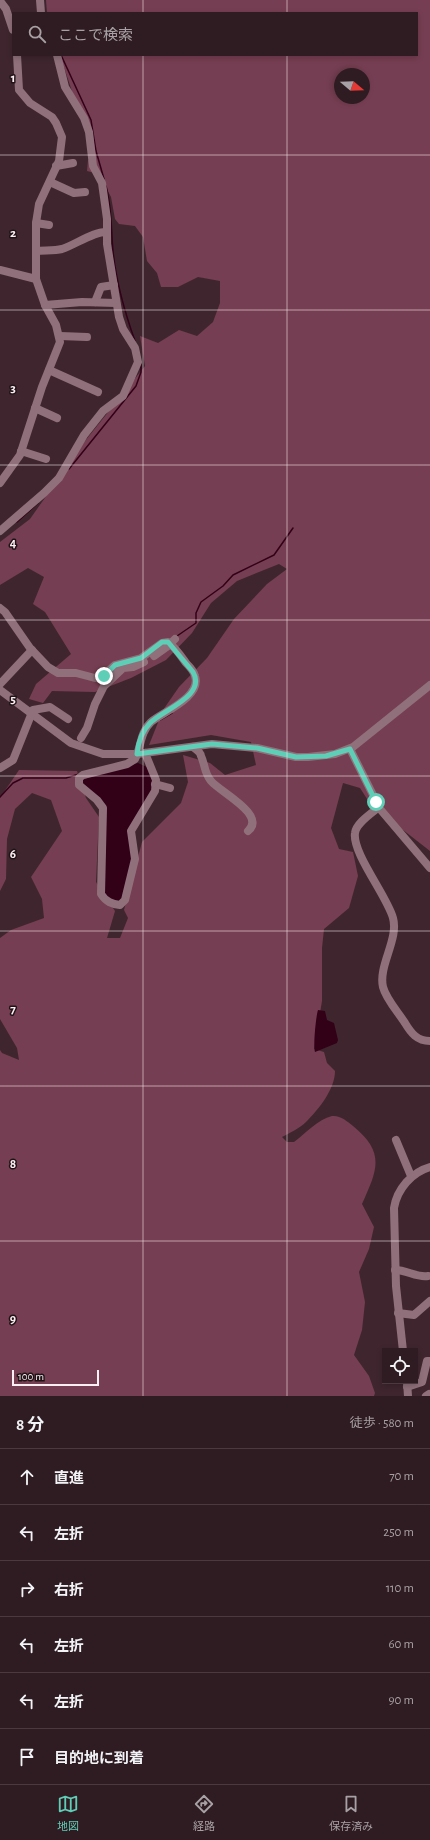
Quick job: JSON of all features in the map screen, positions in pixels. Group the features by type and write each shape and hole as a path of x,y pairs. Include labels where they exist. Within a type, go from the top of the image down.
{"street":[{"path":"40,0 41,12"},
{"path":"0,1 6,9 12,27"},
{"path":"1,481 21,451 35,408 60,342 60,336 45,305 36,279 36,223 39,204 50,182 61,147 60,130 52,117 30,103 19,90 17,56"},
{"path":"0,531 59,478 84,435 104,411 123,396 136,368 138,356 120,323 106,232 107,219 102,183 93,166 88,127 65,87 56,56"},
{"path":"56,166 73,164"},
{"path":"50,182 74,193 85,192"},
{"path":"36,223 49,225"},
{"path":"36,251 60,250 86,240 96,233 106,232"},
{"path":"0,270 36,279"},
{"path":"95,302 101,287 114,285"},
{"path":"45,305 95,302 116,303"},
{"path":"60,336 88,338"},
{"path":"49,370 98,392"},
{"path":"35,408 57,418"},
{"path":"21,451 46,459"},
{"path":"0,608 5,612 32,650 48,667 58,673 76,673 101,678 115,665 141,658 162,642 172,641"},
{"path":"81,738 104,686 123,668 133,667 146,662 172,641"},
{"path":"141,754 127,764 83,775 78,782 82,788 97,800 102,808 101,894 108,902 120,905 125,900 135,859 131,831 153,797 156,784 138,746 151,722 174,708 191,692 196,685 196,676 172,641"},
{"path":"0,684 32,650"},
{"path":"0,690 30,714 71,743 103,754 141,754 212,744 257,748 296,757 308,757 331,755 350,749 430,686"},
{"path":"0,768 13,760 30,714 33,710 50,707 68,719"},
{"path":"193,747 202,757 204,768 210,781 250,814 252,823 248,832"},
{"path":"350,749 379,807 393,826 430,868"},
{"path":"156,784 170,788"},
{"path":"379,807 358,825 354,835 357,848 390,909 394,923 383,978 383,988 410,1032 417,1038 430,1041"},
{"path":"396,1140 411,1176"},
{"path":"403,1348 398,1314 395,1270 394,1203 411,1176 417,1171 430,1167"},
{"path":"395,1270 403,1270 422,1277 428,1276"},
{"path":"398,1314 414,1315 430,1302"},
{"path":"418,1383 422,1382 427,1361 430,1361"},
{"path":"407,1384 408,1396"}],"shaded area":[{"path":"46,0 430,0 430,851 371,805 360,788 343,783 331,828 339,849 353,852 358,876 349,908 324,929 322,948 322,1001 314,1049 324,1052 327,1063 335,1071 334,1078 329,1092 311,1117 301,1126 282,1137 287,1142 294,1142 322,1120 332,1116 338,1116 348,1122 363,1136 370,1145 374,1154 376,1162 372,1181 362,1204 374,1227 369,1249 359,1272 365,1302 362,1330 354,1355 369,1376 375,1393 374,1396 0,1396 0,1050 2,1053 19,1060 17,1048 0,1019 0,938 11,930 44,918 42,899 31,877 62,831 51,800 32,793 15,809 7,839 6,879 0,891 0,798 19,770 77,771 86,798 99,817 96,882 115,911 107,938 120,938 128,918 124,910 142,842 181,803 188,782 183,755 210,763 225,775 256,765 251,742 211,735 149,745 163,710 179,687 207,658 234,619 267,584 287,569 279,564 237,581 211,603 192,633 166,660 131,678 95,692 52,691 43,703 29,699 36,684 71,654 45,612 33,604 44,577 28,568 0,585 0,542 30,519 85,441 145,366 140,336 158,343 179,330 197,336 213,322 220,303 220,281 198,277 178,287 161,287 157,273 147,261 143,237 135,226 119,224 115,219 111,197 99,174 87,171 88,160 95,161 60,56 418,56 418,12 47,12"},
{"path":"138,763 149,768 153,781 153,791 132,823 133,859 122,901 114,902 103,894 105,813 83,786 81,780"},
{"path":"318,1010 325,1011 327,1020 334,1023 338,1040 337,1043 315,1052 314,1044"}],"waterway":[{"path":"61,56 91,120 96,151 104,179"},
{"path":"106,186 110,210 116,274 124,308 135,341"},
{"path":"69,469 136,386 141,372 141,364"},
{"path":"17,522 38,503"},
{"path":"177,636 196,623 196,613 201,602 223,586 233,575 274,555 293,528"},
{"path":"160,720 172,713"},
{"path":"0,797 13,783 23,778 66,778 79,774"}],"route":[{"path":"104,676 115,665 141,658 162,642 168,642 180,654 196,676 196,685 194,689 174,708 151,722 145,730 138,746 137,754 212,744 257,748 296,757 326,756 350,749 376,802"}]}
